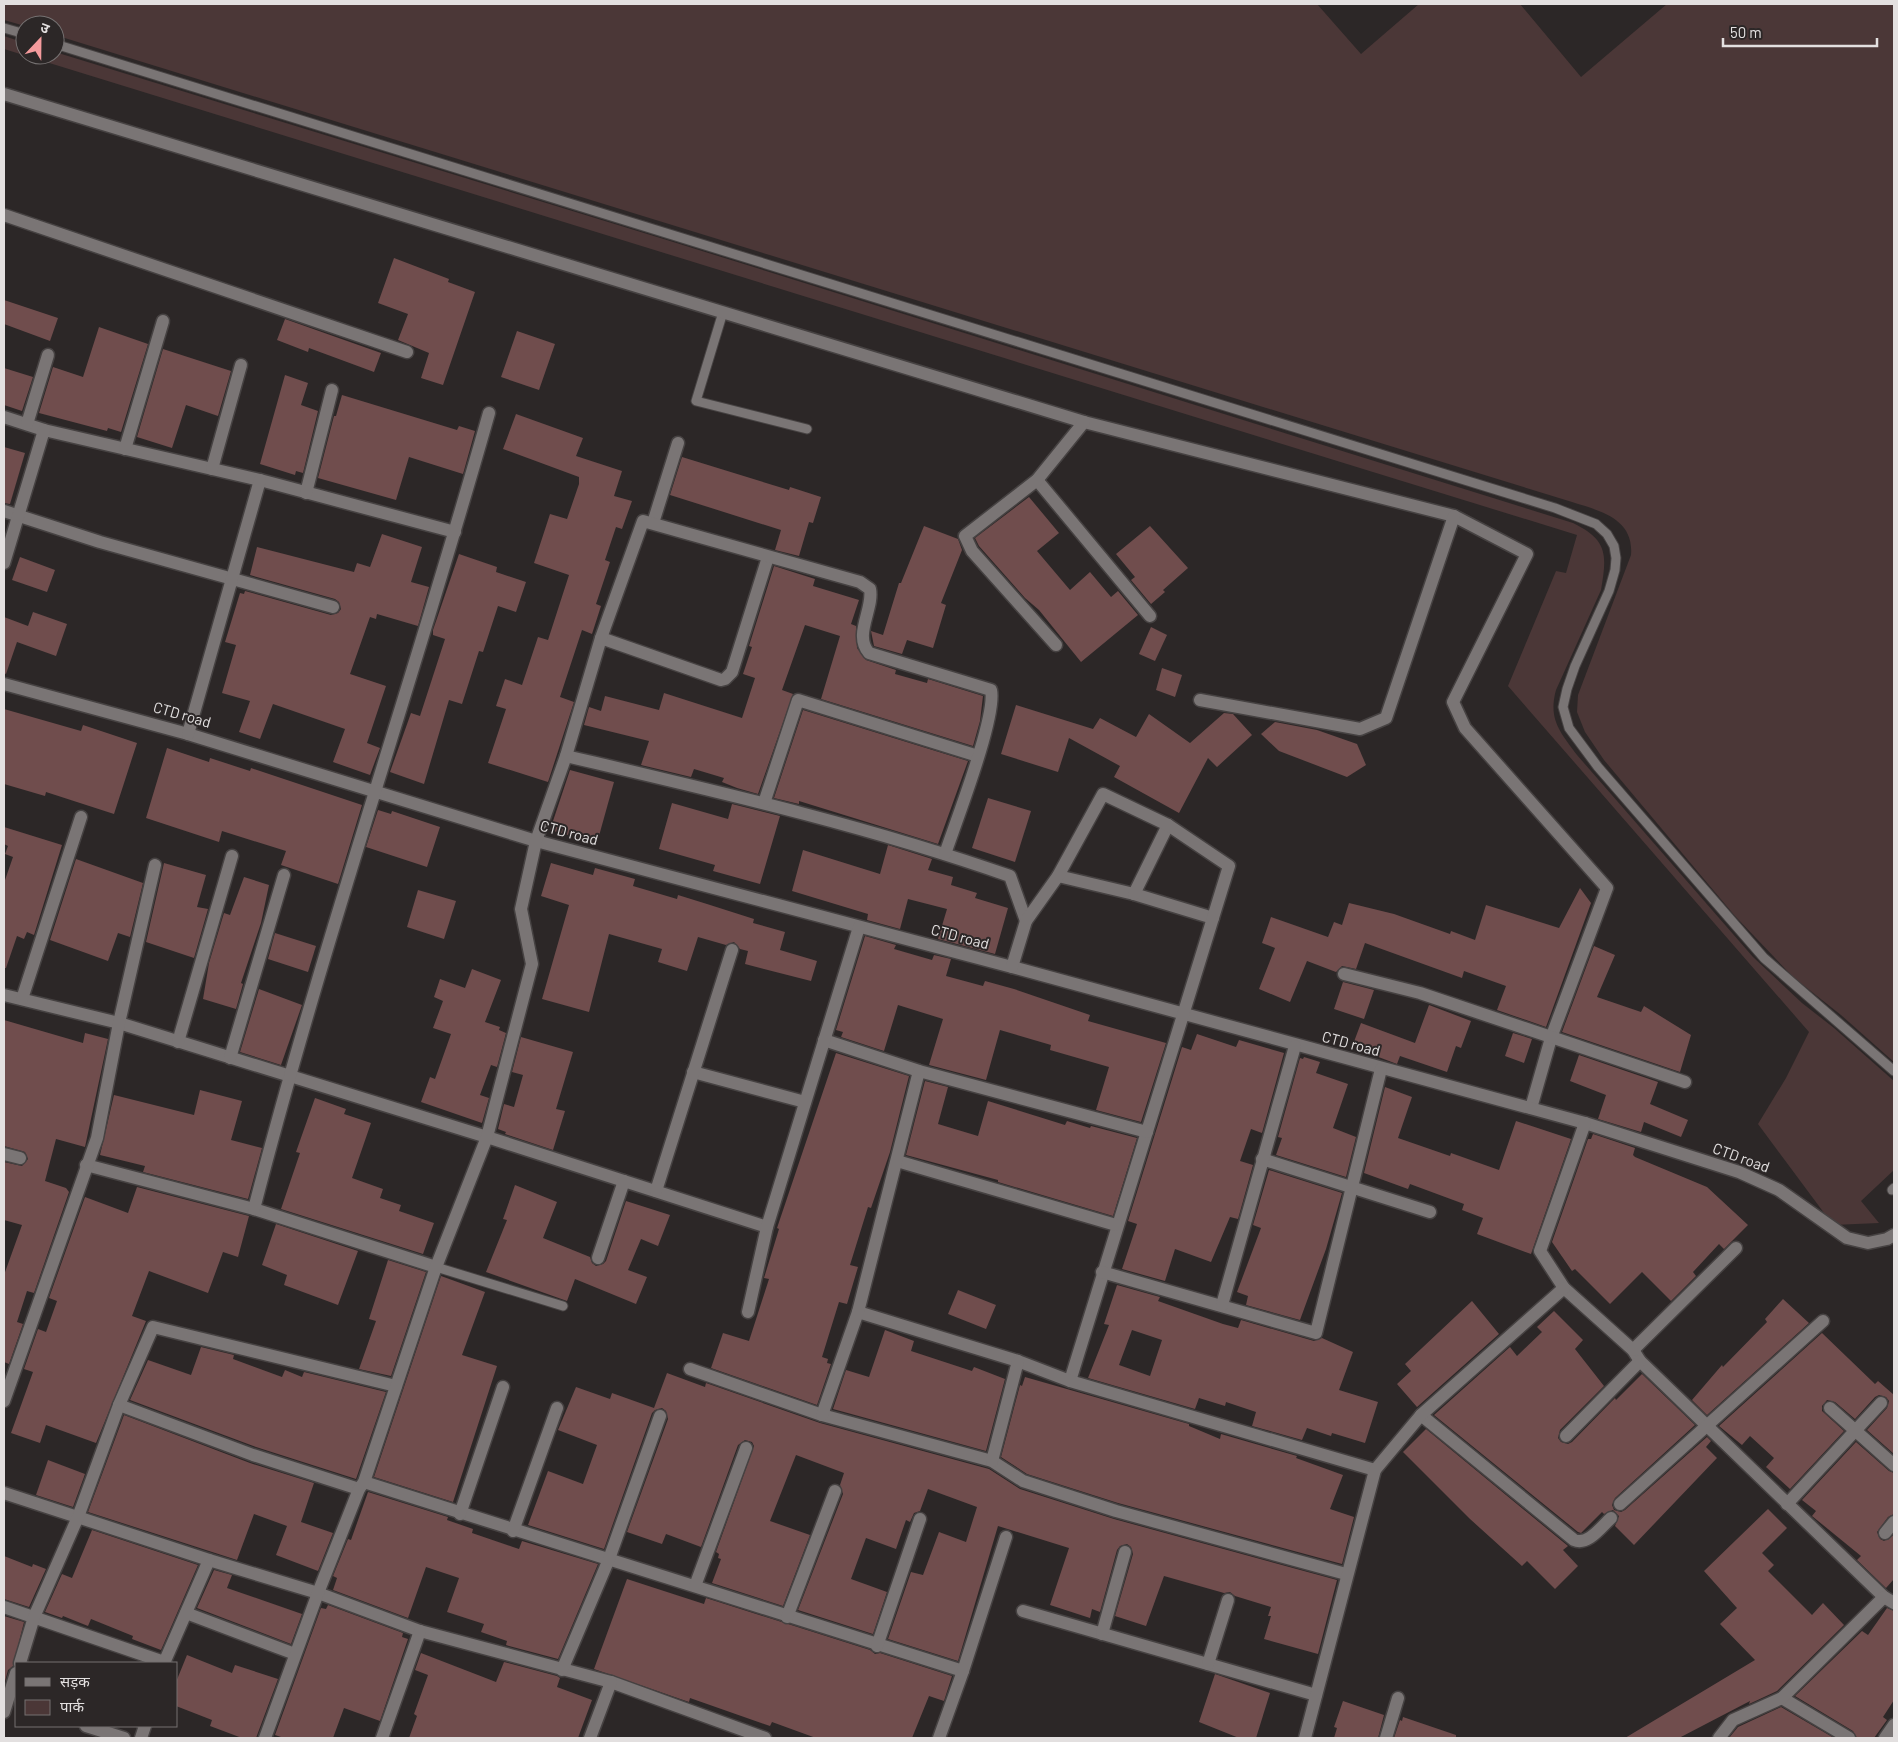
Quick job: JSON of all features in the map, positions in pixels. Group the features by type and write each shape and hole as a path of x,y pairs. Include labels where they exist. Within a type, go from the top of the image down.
{"street":[{"path":"4,94 1084,422 1454,516 1527,554 1453,702 1465,728 1607,888 1551,1038 1531,1108"},
{"path":"4,215 407,352"},
{"path":"125,449 163,321"},
{"path":"27,424 48,354"},
{"path":"212,469 241,366"},
{"path":"306,493 332,390"},
{"path":"254,1209 288,1075 455,532 489,413"},
{"path":"4,417 44,430 260,480 455,532"},
{"path":"1056,645 972,551 965,536 1037,480 1084,422"},
{"path":"4,563 44,430"},
{"path":"653,523 678,442"},
{"path":"188,734 260,480"},
{"path":"1037,480 1150,616"},
{"path":"4,511 100,542 333,607"},
{"path":"1200,700 1360,729 1386,718 1454,516"},
{"path":"265,1738 318,1593 362,1486 436,1268 487,1137 532,964 521,909 536,842 566,756 601,638 643,521 860,582 870,589 872,598 864,624 863,641 869,653 991,690 991,703 978,756 945,854"},
{"path":"601,638 726,679 732,672 768,556"},
{"name":"CTD road","path":"4,684 188,734 376,790 536,842 1012,967 1295,1046 1585,1123 1780,1190 1847,1238 1868,1243 1887,1239 1894,1235"},
{"path":"764,803 798,700 978,756"},
{"path":"566,756 764,803 945,854 1010,876 1026,921"},
{"path":"1012,967 1026,921 1058,876 1103,794 1168,825 1229,866 1147,1132 1116,1225 1070,1381"},
{"path":"22,999 80,817"},
{"path":"1134,894 1168,825"},
{"path":"178,1042 232,856"},
{"path":"4,1401 8,1374 97,1138 119,1023 155,865"},
{"path":"230,1058 284,875"},
{"path":"1058,876 1134,894 1213,918"},
{"path":"748,1312 767,1227 859,927"},
{"path":"656,1191 732,950"},
{"path":"1344,974 1420,992 1685,1082"},
{"path":"4,995 119,1023 487,1137 767,1227"},
{"path":"824,1040 919,1071 1147,1132"},
{"path":"1222,1305 1295,1046"},
{"path":"1102,1272 1316,1332 1350,1186 1381,1069"},
{"path":"822,1416 858,1312 919,1071"},
{"path":"693,1072 805,1102"},
{"path":"1585,1123 1540,1251 1564,1288 1637,1356 1787,1504 1889,1600 1782,1698 1733,1720 1719,1738"},
{"path":"4,1154 20,1158"},
{"path":"1262,1159 1430,1212"},
{"path":"897,1161 1116,1225"},
{"path":"86,1165 254,1209 436,1268"},
{"path":"598,1258 624,1181"},
{"path":"1566,1436 1736,1248"},
{"path":"1305,1738 1346,1574 1375,1470 1421,1415 1564,1288"},
{"path":"858,1312 1018,1361 1070,1381 1375,1470"},
{"path":"1620,1504 1823,1321"},
{"path":"20,1662 34,1617 78,1518 119,1405 154,1326 396,1386"},
{"path":"992,1461 1018,1361"},
{"path":"690,1369 822,1416 992,1461 1023,1481 1116,1512 1346,1574"},
{"path":"460,1514 503,1387"},
{"path":"1787,1504 1881,1403"},
{"path":"119,1405 253,1455 609,1559 877,1646 963,1671"},
{"path":"513,1531 557,1408"},
{"path":"1830,1408 1894,1465"},
{"path":"1421,1415 1574,1540 1583,1542 1611,1518"},
{"path":"562,1670 609,1559 660,1416"},
{"path":"696,1586 746,1448"},
{"path":"787,1617 835,1492"},
{"path":"4,1494 318,1593 420,1631 610,1682 765,1738"},
{"path":"877,1646 920,1519"},
{"path":"1885,1533 1894,1522"},
{"path":"939,1738 963,1671 1006,1537"},
{"path":"1102,1634 1125,1552"},
{"path":"4,1607 164,1662 209,1560"},
{"path":"1208,1664 1228,1600"},
{"path":"1023,1611 1316,1694"},
{"path":"186,1613 295,1654"},
{"path":"382,1738 420,1631"},
{"path":"9,1705 15,1678"},
{"path":"590,1738 610,1682"},
{"path":"1386,1738 1398,1698"},
{"path":"1782,1698 1848,1738"},
{"path":"1885,1738 1894,1725"},
{"path":"89,1727 124,1738"}],"lane":[{"path":"65,47 1548,506 1596,524 1607,534 1614,546 1615,570 1609,591 1575,666 1567,689 1563,708 1569,728 1598,767 1764,958 1894,1071"},
{"path":"723,312 696,401 807,429"},
{"path":"436,1268 563,1306"}],"green space":[{"path":"4,4 1317,4 1361,54 1419,4 1520,4 1581,77 1667,4 1894,4 1894,1062 1841,1015 1793,977 1735,916 1604,760 1585,732 1577,712 1578,695 1631,555 1631,543 1627,533 1614,518 1583,505 65,38 65,15 15,15 15,23 4,20"},
{"path":"4,36 15,40 15,52 4,49"},
{"path":"65,55 670,241 1573,523 1584,529 1599,542 1604,558 1603,578 1601,590 1556,690 1554,709 1557,725 1577,755 1753,957 1802,1003 1834,1028 1894,1081 1894,1170 1861,1201 1879,1223 1833,1225 1758,1124 1786,1078 1809,1032 1508,686 1556,571 1566,573 1577,535 56,65 65,65"}],"building":[{"path":"394,258 449,279 448,282 475,292 443,385 421,378 429,353 398,340 408,314 378,303"},
{"path":"4,300 58,318 50,341 4,324"},
{"path":"285,319 381,353 374,372 309,348 308,352 277,340"},
{"path":"99,327 148,344 121,432 108,428 107,431 39,413 53,367 83,377"},
{"path":"517,331 555,344 539,390 501,377"},
{"path":"163,349 231,371 218,416 186,405 172,448 137,437"},
{"path":"4,368 33,377 22,411 4,405"},
{"path":"285,375 308,383 301,405 318,411 303,473 296,471 295,475 260,464"},
{"path":"342,395 457,430 459,426 475,431 463,474 409,457 396,500 318,478 334,416 336,416"},
{"path":"516,414 583,438 576,456 622,471 614,496 632,501 622,529 616,527 605,560 610,562 596,604 601,606 592,634 582,630 560,697 574,702 548,782 488,763 506,709 496,706 505,679 522,685 538,637 548,640 569,575 534,563 550,514 567,519 579,484 579,477 503,449"},
{"path":"4,447 25,453 10,504 4,503"},
{"path":"682,457 789,490 790,487 821,497 813,523 809,522 799,556 775,550 781,530 670,495"},
{"path":"1029,497 1059,533 1037,551 1070,590 1090,572 1111,597 1118,591 1138,615 1081,662 1039,610 1025,598 979,546 975,538"},
{"path":"924,526 958,539 962,550 941,603 946,605 933,648 907,640 902,654 874,646 871,631 883,635 899,583 901,583"},
{"path":"1150,526 1188,568 1163,590 1165,592 1151,604 1131,580 1135,577 1116,554"},
{"path":"382,534 422,547 411,582 429,587 418,626 377,614 376,619 370,617 350,674 386,686 367,743 380,748 370,775 333,762 345,729 273,704 260,739 239,732 250,701 222,693 236,645 225,642 240,593 244,594 245,591 331,615 338,613 341,609 339,602 335,599 250,575 257,547 354,572 357,563 370,567"},
{"path":"459,554 497,567 496,572 526,582 516,612 498,606 483,652 479,651 462,704 449,700 424,784 390,772 411,713 420,716 445,639 433,635 433,630"},
{"path":"20,557 55,570 47,592 12,580"},
{"path":"774,566 815,579 813,586 859,600 851,624 856,626 857,648 866,660 896,670 895,674 927,683 928,679 983,696 980,721 973,746 821,699 840,636 805,625 782,690 793,694 758,794 722,782 724,778 694,769 691,777 641,765 649,741 584,725 589,707 601,711 605,696 659,710 664,693 742,718 755,678 743,674 752,647 749,646"},
{"path":"33,612 67,624 56,656 17,642 6,674 4,673 4,617 28,626"},
{"path":"1151,627 1167,635 1155,661 1139,654"},
{"path":"1162,668 1182,675 1175,697 1156,690"},
{"path":"1016,705 1093,729 1100,718 1136,737 1149,714 1190,743 1224,713 1233,714 1252,735 1217,767 1208,758 1179,813 1114,777 1120,766 1069,738 1058,772 1001,754"},
{"path":"4,709 81,731 83,725 137,743 114,814 46,792 45,796 4,784"},
{"path":"803,710 968,761 938,844 799,801 799,804 774,798"},
{"path":"1275,722 1317,730 1357,744 1366,765 1347,777 1279,751 1261,734"},
{"path":"167,748 209,762 210,758 250,771 251,768 362,805 338,884 281,865 286,851 222,831 219,842 146,818"},
{"path":"570,770 614,782 597,843 550,830"},
{"path":"988,798 1031,811 1015,862 972,848"},
{"path":"672,803 728,819 732,804 780,816 760,884 713,871 715,865 659,849"},
{"path":"378,810 391,814 392,811 440,827 427,867 366,847"},
{"path":"4,827 62,845 34,935 27,932 24,939 17,936 6,968 4,968 4,883 13,857 5,854 8,846 4,844"},
{"path":"888,845 932,859 928,870 953,877 951,885 977,893 975,898 1008,908 995,954 938,939 947,909 908,899 900,929 867,920 868,914 792,891 803,850 880,874"},
{"path":"76,859 143,883 130,937 118,933 108,961 50,940"},
{"path":"164,863 206,875 197,907 208,909 194,958 146,942"},
{"path":"551,863 593,875 595,868 635,879 633,886 677,899 678,895 754,919 753,923 785,932 780,950 817,961 811,981 745,964 748,951 740,949 734,942 726,945 698,937 687,971 658,962 662,949 609,934 589,1012 542,999 569,905 541,896"},
{"path":"244,877 269,885 261,923 241,983 243,984 236,1009 203,999 209,963 224,913 230,915"},
{"path":"1580,888 1591,903 1546,1027 1497,1010 1506,986 1464,971 1462,978 1365,943 1356,969 1342,966 1336,972 1307,961 1290,1002 1259,989 1275,948 1262,943 1271,917 1328,937 1334,922 1342,925 1349,903 1394,914 1450,934 1451,931 1475,940 1486,905 1559,928"},
{"path":"418,890 456,901 444,939 407,927"},
{"path":"275,933 316,946 308,972 268,959"},
{"path":"865,936 896,945 894,949 932,960 934,955 951,959 946,976 983,986 985,981 1014,989 1090,1015 1088,1021 1166,1043 1141,1122 1096,1110 1109,1067 1050,1050 1051,1045 1000,1030 986,1080 929,1065 943,1019 898,1005 884,1051 841,1037 843,1032 836,1030"},
{"path":"1594,946 1615,955 1597,997 1641,1012 1644,1006 1691,1035 1680,1072 1562,1032"},
{"path":"472,969 501,980 485,1022 500,1027 499,1030 506,1033 497,1067 491,1065 480,1095 489,1098 482,1123 421,1102 430,1077 435,1079 451,1034 433,1028 443,1001 434,997 440,979 465,988"},
{"path":"1343,982 1374,990 1364,1019 1334,1009"},
{"path":"259,989 302,1005 281,1065 240,1052"},
{"path":"1429,1005 1471,1021 1461,1048 1456,1046 1447,1072 1400,1056 1397,1064 1352,1047 1361,1023 1415,1043"},
{"path":"4,1020 83,1043 85,1033 108,1039 85,1147 56,1139 45,1181 66,1188 69,1192 34,1293 27,1291 17,1322 23,1324 9,1364 4,1362 4,1275 22,1225 4,1220 4,1162 22,1166 28,1159 25,1152 4,1146"},
{"path":"1513,1033 1532,1039 1524,1063 1505,1056"},
{"path":"1197,1034 1236,1047 1239,1040 1284,1053 1262,1133 1251,1129 1240,1161 1253,1165 1238,1219 1230,1217 1211,1262 1175,1249 1165,1281 1122,1269 1137,1224 1128,1221 1182,1047 1191,1050"},
{"path":"521,1037 573,1052 556,1109 565,1111 553,1150 505,1134 506,1132 498,1129 504,1104 514,1107 523,1075 512,1072"},
{"path":"836,1053 909,1076 890,1152 871,1208 868,1207 850,1265 858,1267 847,1304 839,1302 822,1357 828,1359 827,1363 831,1364 817,1405 711,1368 723,1333 749,1341 769,1279 764,1278 779,1229 777,1228"},
{"path":"1579,1055 1658,1082 1650,1104 1688,1120 1681,1137 1644,1122 1641,1132 1598,1119 1606,1095 1570,1081"},
{"path":"1304,1057 1320,1062 1316,1073 1348,1084 1333,1128 1356,1137 1346,1177 1276,1155 1282,1138 1278,1137 1300,1058 1303,1059"},
{"path":"925,1081 948,1087 938,1124 978,1136 988,1101 1065,1125 1067,1121 1137,1138 1113,1216 998,1182 998,1180 906,1155"},
{"path":"1385,1087 1412,1097 1398,1138 1450,1156 1451,1153 1499,1170 1516,1121 1571,1139 1531,1254 1477,1234 1483,1218 1462,1210 1464,1204 1410,1184 1408,1189 1364,1173"},
{"path":"200,1090 242,1101 231,1140 262,1148 248,1199 143,1172 145,1166 100,1155 114,1095 194,1115"},
{"path":"315,1098 346,1109 344,1114 371,1123 352,1178 383,1189 380,1198 401,1205 399,1211 434,1223 423,1254 281,1209 300,1153 296,1152"},
{"path":"1593,1134 1635,1148 1633,1155 1635,1157 1707,1187 1748,1225 1724,1249 1719,1244 1693,1272 1696,1276 1671,1301 1642,1272 1610,1304 1575,1269 1572,1271 1552,1242 1588,1139 1591,1139"},
{"path":"1269,1170 1342,1193 1326,1249 1300,1320 1246,1305 1248,1296 1237,1292 1261,1228 1253,1225"},
{"path":"515,1185 557,1202 543,1238 590,1257 592,1263 596,1266 606,1261 626,1201 670,1215 658,1246 641,1239 628,1270 647,1277 636,1304 575,1279 567,1301 486,1272 507,1220 503,1219"},
{"path":"137,1187 249,1216 238,1257 223,1252 208,1293 149,1271 132,1316 146,1321 96,1443 46,1425 40,1443 11,1433 33,1372 24,1369 38,1329 46,1332 57,1301 49,1298 85,1197 128,1213"},
{"path":"276,1224 358,1251 338,1305 284,1285 287,1275 262,1265"},
{"path":"388,1260 426,1272 391,1376 359,1369 376,1321 369,1319"},
{"path":"441,1276 485,1292 462,1355 497,1366 453,1502 374,1477"},
{"path":"1117,1285 1160,1297 1158,1301 1223,1324 1238,1328 1241,1320 1314,1341 1322,1338 1353,1352 1339,1390 1378,1402 1365,1443 1332,1433 1331,1436 1307,1428 1302,1440 1252,1426 1256,1412 1226,1402 1225,1406 1199,1398 1195,1409 1088,1378 1109,1325 1104,1324","holes":["1132,1330 1162,1340 1150,1376 1119,1365"]},
{"path":"958,1290 996,1305 986,1329 948,1314"},
{"path":"1783,1299 1809,1323 1707,1415 1692,1400 1722,1365 1723,1367 1767,1322 1765,1319"},
{"path":"1472,1301 1499,1334 1417,1407 1397,1384 1411,1371 1405,1364"},
{"path":"1554,1311 1583,1340 1575,1349 1604,1386 1560,1430 1558,1438 1561,1442 1568,1444 1572,1442 1615,1398 1616,1400 1642,1374 1695,1425 1615,1498 1612,1505 1614,1510 1621,1512 1625,1510 1707,1437 1711,1441 1706,1447 1717,1458 1634,1545 1615,1526 1619,1516 1613,1510 1604,1514 1602,1512 1581,1533 1578,1532 1434,1415 1510,1347 1517,1356 1542,1332 1537,1327"},
{"path":"885,1330 914,1341 911,1351 972,1371 974,1367 1005,1379 986,1451 833,1409 846,1370 869,1377"},
{"path":"1822,1333 1875,1384 1878,1381 1894,1395 1894,1454 1867,1430 1887,1408 1889,1401 1886,1397 1879,1395 1875,1397 1855,1419 1835,1402 1827,1400 1822,1406 1822,1411 1844,1431 1790,1489 1766,1467 1774,1458 1750,1436 1742,1445 1719,1426"},
{"path":"201,1347 234,1355 233,1359 282,1377 285,1370 302,1377 304,1372 386,1392 356,1479 256,1447 130,1400 148,1360 191,1375"},
{"path":"667,1373 705,1387 706,1383 820,1423 989,1469 1020,1489 1114,1519 1337,1580 1318,1654 1264,1639 1271,1616 1268,1616 1271,1607 1235,1596 1230,1592 1224,1593 1164,1576 1146,1626 1115,1616 1133,1554 1131,1547 1127,1544 1120,1546 1117,1550 1100,1612 1092,1609 1090,1618 1050,1605 1069,1548 998,1526 958,1661 888,1639 911,1572 923,1575 939,1532 966,1542 977,1507 928,1489 920,1511 914,1513 910,1522 906,1520 896,1549 866,1538 851,1579 887,1592 873,1634 798,1610 843,1494 840,1485 844,1473 796,1455 770,1521 810,1535 783,1606 712,1583 721,1559 718,1558 719,1554 716,1552 754,1446 752,1442 745,1440 738,1445 701,1547 666,1534 662,1544 627,1532 668,1419 666,1411 662,1408 652,1413 604,1549 528,1525 548,1471 583,1484 597,1445 558,1430 576,1387 610,1399 612,1393 654,1408"},
{"path":"1025,1377 1189,1424 1189,1426 1220,1439 1221,1434 1297,1456 1296,1458 1343,1475 1330,1509 1354,1517 1342,1564 1118,1503 1027,1474 1001,1457 1020,1385 1022,1386"},
{"path":"124,1415 250,1463 314,1483 301,1522 333,1533 318,1571 276,1555 287,1526 254,1514 237,1560 88,1512"},
{"path":"1426,1429 1568,1546 1563,1550 1578,1566 1555,1589 1527,1561 1522,1566 1470,1519 1403,1452"},
{"path":"1856,1442 1889,1471 1894,1473 1894,1514 1888,1517 1877,1532 1880,1539 1884,1541 1894,1535 1894,1579 1886,1588 1857,1560 1861,1556 1812,1516 1816,1511 1802,1500"},
{"path":"48,1460 85,1474 73,1507 36,1495"},
{"path":"368,1492 448,1517 447,1520 473,1529 472,1533 519,1549 522,1541 598,1564 558,1659 506,1645 507,1641 481,1632 484,1624 447,1612 459,1578 426,1567 408,1618 333,1590 337,1578 333,1576 348,1539 351,1540"},
{"path":"1768,1509 1787,1528 1762,1553 1774,1565 1768,1571 1812,1615 1823,1603 1844,1625 1777,1691 1749,1704 1750,1701 1679,1738 1625,1738 1755,1660 1720,1624 1737,1608 1704,1571"},
{"path":"92,1530 198,1565 161,1650 132,1639 133,1636 91,1619 88,1626 63,1616 62,1618 45,1612 62,1574 72,1578"},
{"path":"4,1556 32,1567 33,1564 46,1569 29,1607 4,1599"},
{"path":"214,1570 232,1575 227,1588 302,1614 291,1644 197,1608"},
{"path":"627,1579 704,1604 706,1598 870,1650 875,1654 880,1653 952,1676 944,1701 929,1696 912,1738 816,1738 772,1722 770,1726 690,1698 689,1702 594,1669"},
{"path":"328,1605 403,1633 402,1637 408,1639 380,1721 344,1708 333,1738 284,1738 275,1735 321,1608 326,1609"},
{"path":"1887,1608 1894,1611 1894,1700 1883,1717 1887,1720 1874,1738 1857,1738 1853,1731 1795,1696 1862,1631 1868,1635"},
{"path":"4,1616 24,1622 13,1666 8,1670 4,1685"},
{"path":"421,1653 496,1682 504,1662 557,1676 560,1678 557,1687 592,1700 578,1738 409,1738 417,1716 414,1714 428,1675 415,1670"},
{"path":"187,1655 232,1673 235,1665 278,1679 256,1738 242,1738 210,1726 212,1720 178,1707 178,1677"},
{"path":"1215,1674 1270,1693 1256,1738 1239,1738 1199,1722"},
{"path":"1343,1701 1384,1715 1378,1738 1334,1738 1337,1728 1334,1727"},
{"path":"1781,1707 1834,1738 1729,1738 1738,1727"},
{"path":"1403,1717 1456,1735 1456,1738 1394,1738 1400,1720 1402,1721"}]}
